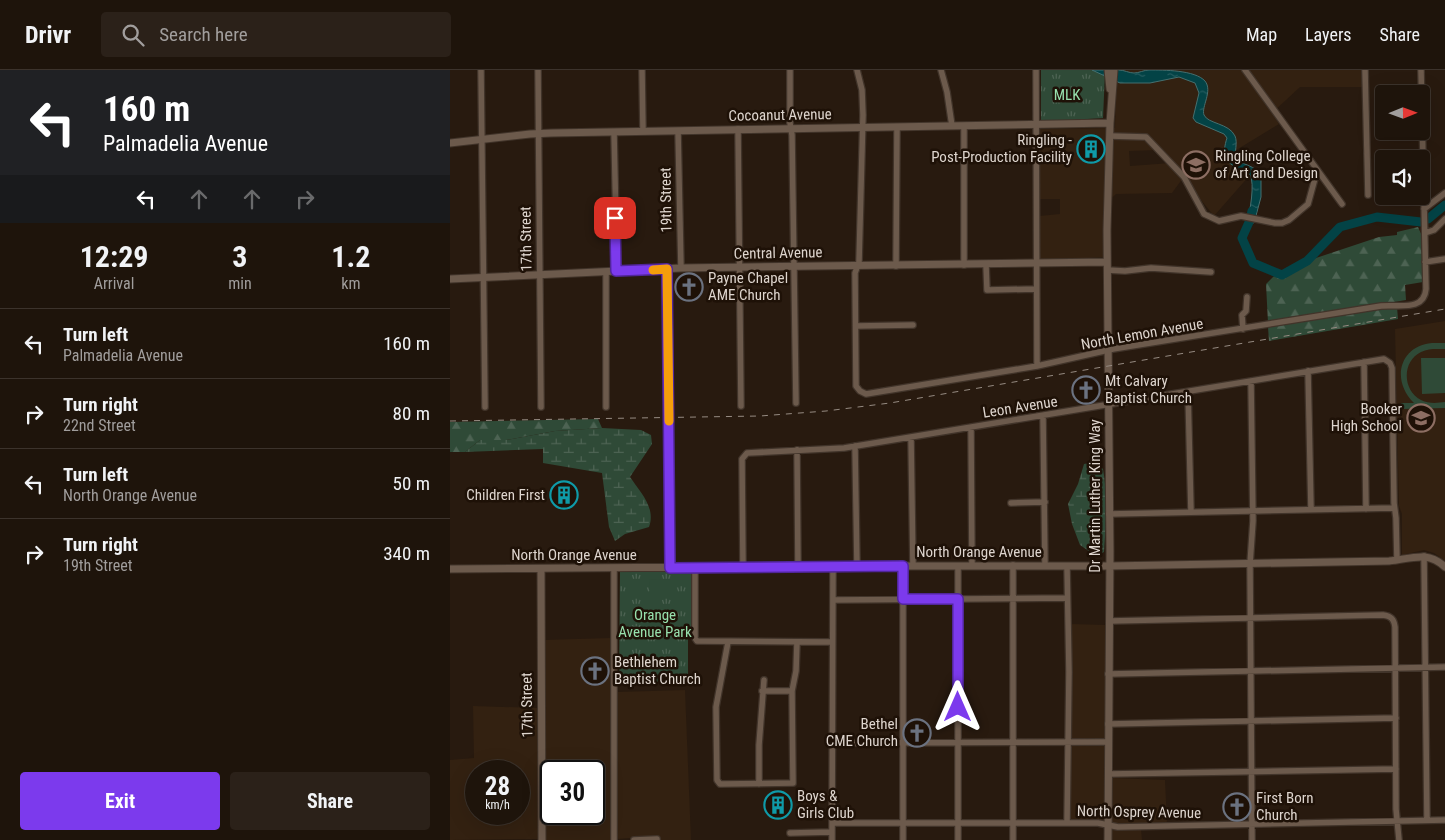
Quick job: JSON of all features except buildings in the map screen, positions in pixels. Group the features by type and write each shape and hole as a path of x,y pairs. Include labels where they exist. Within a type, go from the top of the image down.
{"street":[{"path":"481,70 485,407"},
{"name":"17th Street","path":"538,70 541,407"},
{"path":"642,70 643,131"},
{"path":"790,70 796,403"},
{"path":"857,70 862,90 862,127 858,262 855,273 856,326 914,325"},
{"path":"941,70 947,92 952,126"},
{"path":"1036,70 1037,366"},
{"name":"Dr Martin Luther King Way","path":"1108,70 1111,89"},
{"name":"Dr Martin Luther King Way","path":"1108,840 1109,514 1107,266 1111,89 1114,70"},
{"path":"1245,70 1342,204"},
{"path":"1366,70 1368,195"},
{"path":"1421,70 1425,262 1445,259"},
{"name":"Cocoanut Avenue","path":"450,143 538,133 1110,123"},
{"path":"964,126 964,265"},
{"path":"896,266 897,127"},
{"path":"738,129 741,406"},
{"name":"19th Street","path":"678,130 680,268"},
{"path":"614,132 616,271"},
{"path":"1110,136 1146,137 1184,177 1192,189 1201,210 1208,217 1220,221 1238,216 1248,216 1282,223 1289,220 1302,211 1310,199 1317,171"},
{"path":"1424,209 1445,194"},
{"path":"1425,234 1434,230 1445,219"},
{"name":"North Lemon Avenue","path":"856,326 856,386 866,394 1037,366 1108,350 1381,306 1416,304 1422,300 1425,294 1425,262"},
{"name":"Central Avenue","path":"450,279 680,268 1036,264 1107,266 1125,271 1151,268 1211,272"},
{"path":"986,265 987,290 1036,289"},
{"path":"667,269 670,568"},
{"path":"606,272 606,407"},
{"path":"1243,329 1242,315 1246,311 1247,297"},
{"name":"Leon Avenue","path":"743,568 742,459 744,454 749,452 833,449 855,446 1380,359 1388,360 1392,368 1394,508"},
{"path":"1364,362 1366,509"},
{"path":"1308,371 1311,509"},
{"path":"1251,381 1253,511 1250,564 1252,840"},
{"path":"1188,392 1191,512"},
{"path":"1043,416 1045,565"},
{"path":"971,428 972,566"},
{"path":"911,437 913,566"},
{"path":"855,446 857,566"},
{"path":"797,450 798,568"},
{"path":"1011,503 1045,502"},
{"path":"1109,514 1394,508 1397,560"},
{"path":"1427,820 1424,556 1435,559 1445,567"},
{"name":"North Orange Avenue","path":"450,569 1109,566 1397,560 1424,556"},
{"path":"832,840 833,566"},
{"path":"903,566 903,840"},
{"path":"958,566 958,840"},
{"path":"1012,566 1013,840"},
{"path":"1067,566 1067,824"},
{"path":"694,568 696,640 699,642 832,642"},
{"name":"17th Street","path":"541,569 542,840"},
{"path":"614,569 614,840"},
{"path":"833,600 1067,598"},
{"path":"1109,621 1384,615 1393,619 1395,627 1396,768 1399,840"},
{"path":"728,642 716,707 716,780 718,783 759,784 793,783 792,691 796,671 797,642"},
{"path":"1108,674 1445,667"},
{"path":"759,784 759,745 764,680"},
{"path":"762,691 792,691"},
{"path":"1108,724 1396,718"},
{"path":"832,743 1108,742"},
{"path":"1109,774 1396,768"},
{"name":"North Osprey Avenue","path":"832,823 1098,823 1118,827 1445,820"},
{"path":"790,833 832,832"},
{"path":"634,840 657,839"}],"shaded area":[{"name":"Ringling College of Art and Design","path":"1109,70 1361,70 1362,87 1300,87 1272,113 1279,124 1233,152 1250,175 1214,216 1183,178 1172,193 1116,194 1104,205 1103,257 1039,261 1039,216 1060,214 1060,199 1039,199 1039,129 1115,128 1116,87","holes":["1158,150 1171,163 1130,166 1129,151"]},
{"name":"Booker High School","path":"1445,321 1445,561 1434,553 1424,550 1402,555 1395,329"},
{"path":"1070,624 1106,625 1105,739 1071,739"},
{"path":"611,638 611,840 545,840 545,825 605,825 605,760 544,760 543,709 546,708 544,640"},
{"path":"616,668 617,692 685,690 691,840 660,840 660,836 617,839"},
{"path":"473,706 538,708 539,839 450,840 450,760 474,758"},
{"path":"1071,744 1105,744 1105,822 1070,821"},
{"path":"1111,776 1113,778 1165,780 1167,823 1111,824"},
{"path":"1111,828 1141,829 1142,840 1111,840"}],"green space":[{"name":"MLK","path":"1041,70 1097,70 1105,72 1103,118 1041,124"},
{"path":"1418,227 1422,236 1423,282 1405,285 1406,300 1268,323 1266,284 1286,268 1379,237 1397,235 1397,232"},
{"path":"1397,307 1398,319 1269,341 1268,327"},
{"path":"1432,343 1445,343 1445,349 1427,350 1415,356 1410,362 1408,369 1408,383 1410,390 1421,400 1430,403 1445,402 1445,408 1401,409 1401,403 1414,403 1402,385 1402,366 1412,351"},
{"path":"1421,358 1445,358 1445,393 1422,394"},
{"path":"598,419 602,428 555,431 506,440 480,440 465,452 450,452 450,422"},
{"path":"602,428 641,430 651,435 652,444 630,477 649,507 651,520 649,527 625,534 615,541 609,527 602,473 543,463 543,449 465,452 480,440 506,440 555,431"},
{"path":"1095,462 1103,469 1106,500 1104,552 1096,556 1080,545 1072,524 1068,504 1078,484 1084,464"},
{"name":"Orange Avenue Park","path":"620,571 692,571 692,637 688,637 688,675 669,675 668,682 619,682"},
{"path":"671,579 671,592 650,592 649,580"}],"water":[{"path":"1092,70 1121,70 1134,73 1149,70 1179,71 1200,77 1205,81 1208,89 1204,115 1206,118 1228,128 1232,132 1236,139 1236,159 1255,169 1261,175 1261,197 1254,223 1247,221 1252,191 1250,175 1228,161 1225,153 1227,138 1224,134 1196,122 1193,118 1199,93 1195,83 1179,77 1150,83 1120,83"}],"waterway":[{"path":"1428,219 1445,205"},
{"path":"1252,211 1242,238 1253,263 1282,275 1307,261 1340,227 1377,217 1421,222"}],"railway":[{"path":"450,421 760,416 826,411 890,403 1445,309"}],"slow traffic":[{"path":"653,270 667,269 669,421"}],"place":[{"name":"Ringling - Post-Production Facility","path":"1091,149"},
{"name":"Ringling College of Art and Design","path":"1196,165"},
{"name":"Payne Chapel AME Church","path":"689,287"},
{"name":"Mt Calvary Baptist Church","path":"1086,390"},
{"name":"Booker High School","path":"1421,418"},
{"name":"Children First","path":"564,495"},
{"name":"Bethlehem Baptist Church","path":"595,671"},
{"name":"Bethel CME Church","path":"917,733"},
{"name":"Boys & Girls Club","path":"778,805"},
{"name":"First Born Church","path":"1237,807"}],"route":[{"path":"615,218 616,271 667,269 670,568 903,566 903,599 958,599 958,707"}]}
